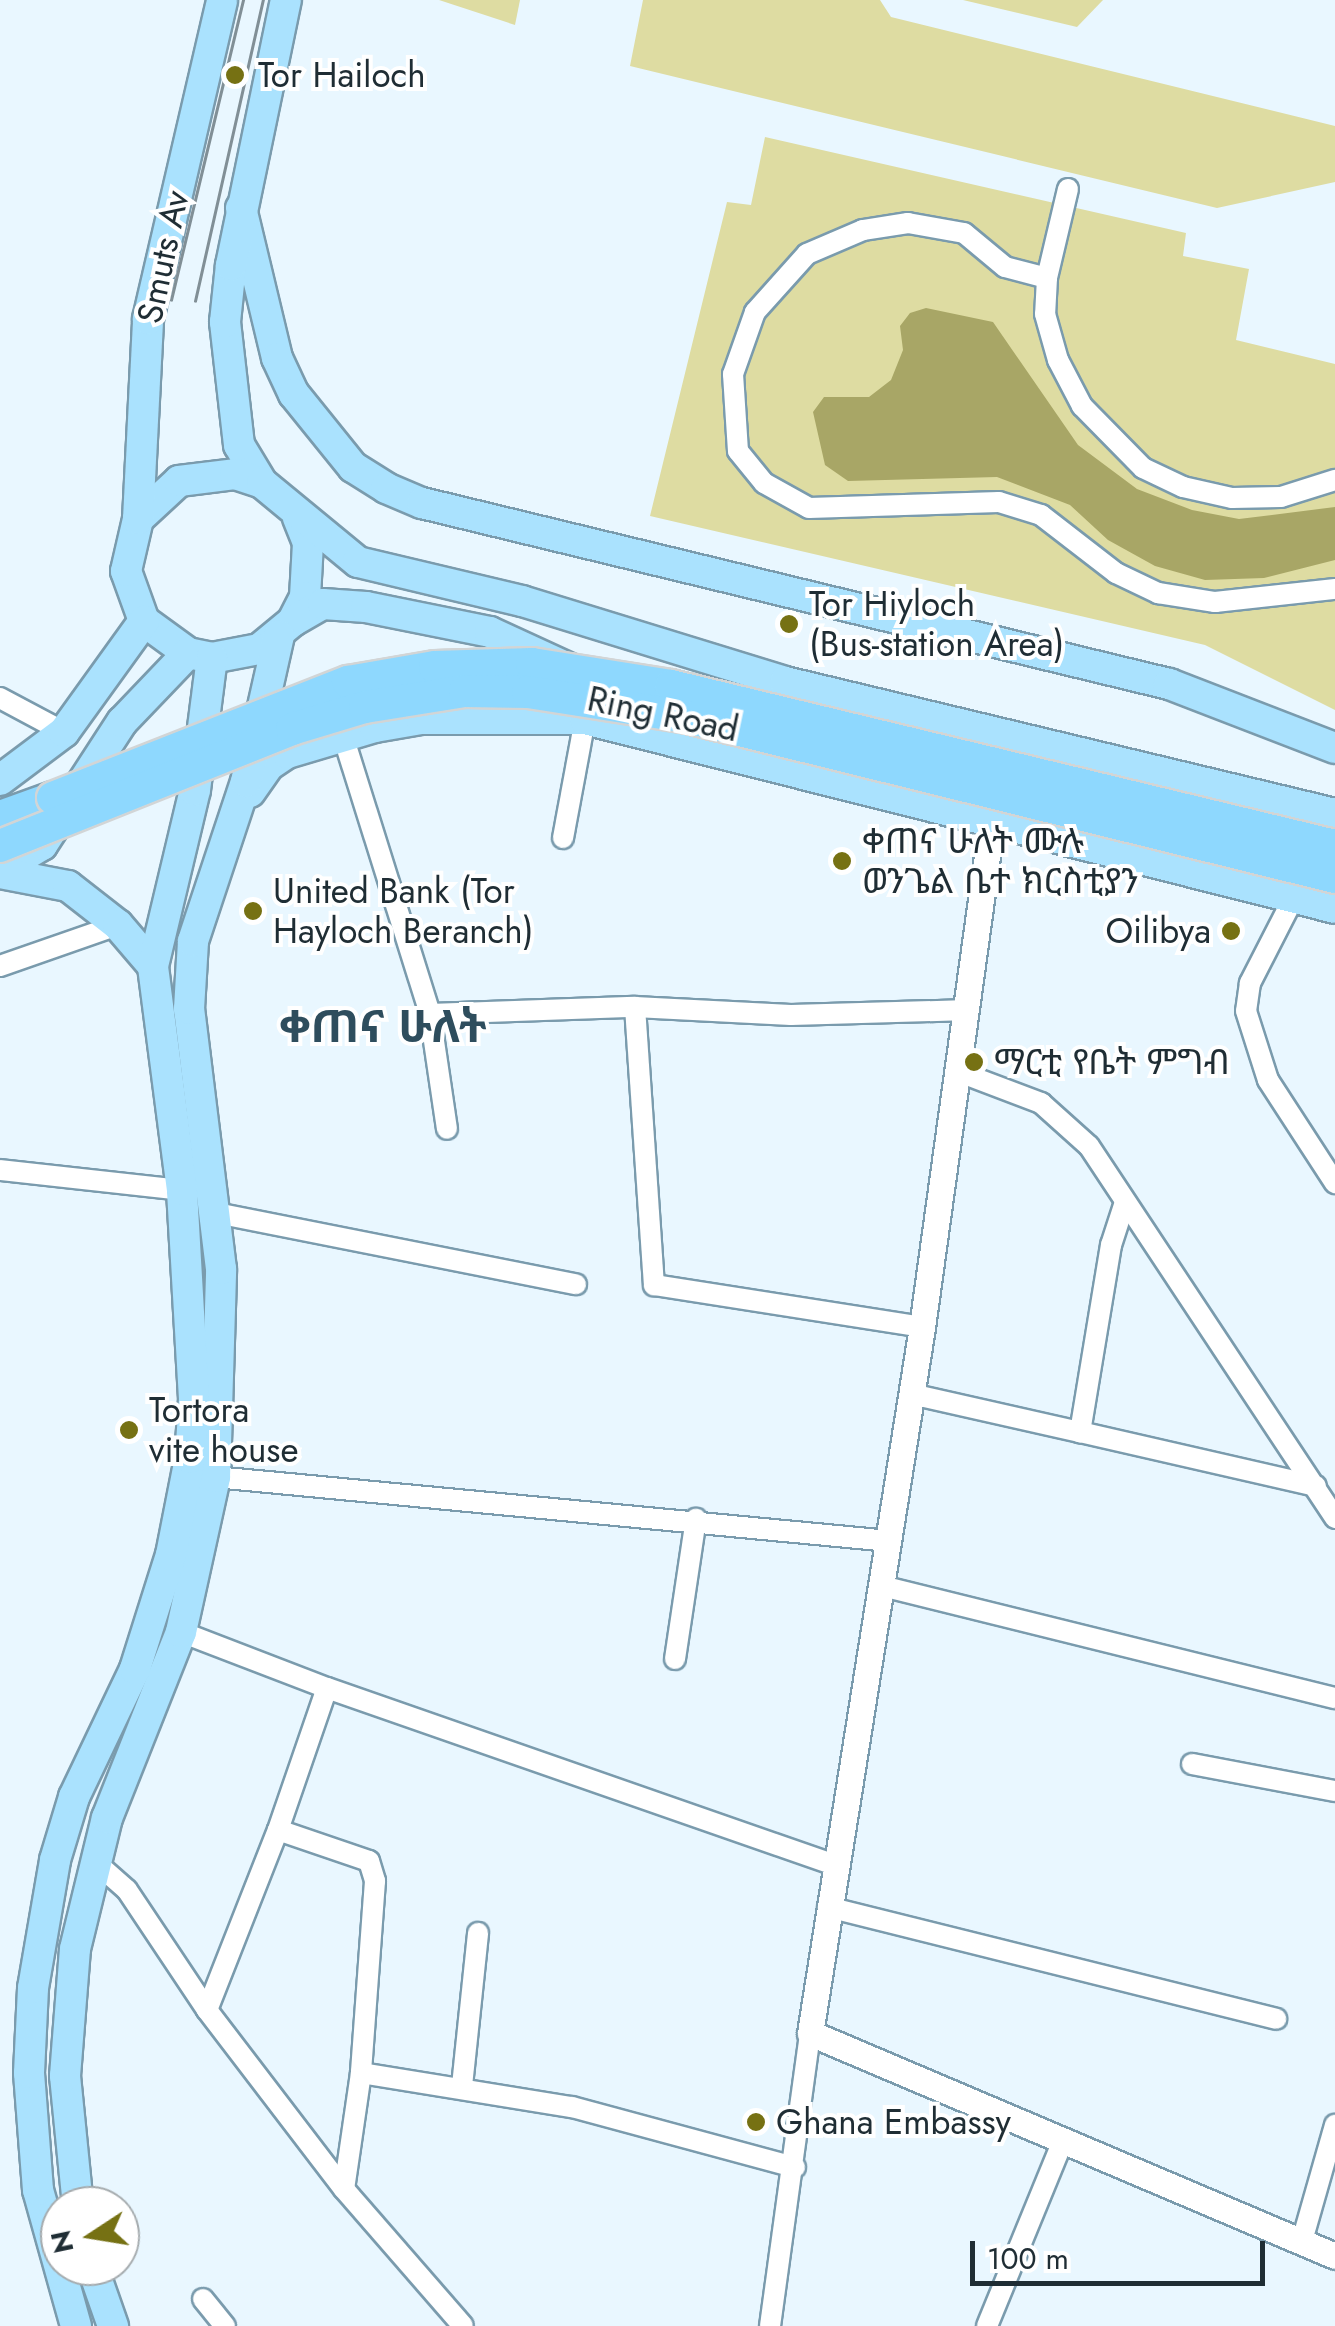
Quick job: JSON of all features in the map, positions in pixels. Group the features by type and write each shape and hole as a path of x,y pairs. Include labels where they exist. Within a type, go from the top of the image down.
{"highway":[{"name":"Ring Road","path":"0,817 348,682 435,667 532,664 671,686 1335,846"},
{"name":"Ring Road","path":"0,846 365,706 466,690 528,692 687,717 1335,876"}],"main road":[{"name":"Smuts Av","path":"138,519 148,319 222,0"},
{"name":"Smuts Av","path":"262,483 239,445 225,362 242,208 286,0"},
{"path":"242,208 277,358 294,394 354,467 386,488 422,503 1168,684 1335,748"},
{"path":"200,656 144,621 126,571 138,519 167,489 206,473 262,483 332,548 381,569 522,601 784,682 1092,759 1335,814"},
{"path":"75,2186 66,2133 66,2018 93,1860 182,1632 216,1477 223,1319 216,1213 189,974 198,925 236,816 286,628 310,570 298,518"},
{"path":"0,871 42,845 122,722 200,656 259,649 323,604 490,632 542,651 600,687 660,736"},
{"path":"0,780 64,732 144,621"},
{"path":"76,2326 46,2230 33,2140 30,2074 38,1943 74,1798 135,1669 171,1554 190,1458 192,1318 182,1190 153,966 196,790 200,656"},
{"path":"236,816 269,765 344,736 421,719 585,719 1335,908"},
{"path":"0,871 68,886 118,924 153,966"},
{"path":"192,1318 223,1319"},
{"path":"99,2286 114,2326"}],"street":[{"path":"1068,190 1048,278 1046,314 1058,360 1082,406 1143,468 1184,487 1232,498 1281,497 1335,480"},
{"path":"1048,278 1005,267 964,233 908,223 864,230 807,254 754,312 733,374 738,450 764,484 809,508 999,502 1040,515 1116,573 1158,593 1215,602 1335,589"},
{"path":"0,698 64,732"},
{"path":"563,838 585,719"},
{"path":"344,736 430,1014 447,1129"},
{"path":"770,2326 796,2166 828,1907 838,1866 960,1072 992,820"},
{"path":"1294,897 1250,983 1246,1011 1268,1080 1335,1183"},
{"path":"0,966 118,924"},
{"path":"430,1014 634,1007 791,1015 968,1010"},
{"path":"634,1007 654,1285 922,1327"},
{"path":"960,1072 1041,1103 1089,1146 1335,1518"},
{"path":"0,1170 182,1190"},
{"path":"1080,1432 1111,1245 1125,1202"},
{"path":"216,1213 576,1284"},
{"path":"911,1394 1316,1486"},
{"path":"216,1477 696,1519 889,1541"},
{"path":"675,1659 696,1519"},
{"path":"882,1586 1335,1698"},
{"path":"182,1632 326,1688 838,1866"},
{"path":"207,2010 278,1830 326,1688"},
{"path":"1192,1764 1335,1791"},
{"path":"278,1830 369,1861 375,1881 361,2073 344,2190"},
{"path":"93,1860 127,1890 207,2010 344,2190 463,2326"},
{"path":"828,1907 1276,2020"},
{"path":"462,2086 478,1933"},
{"path":"810,2033 1062,2144 1335,2256"},
{"path":"361,2073 462,2086 572,2107 796,2166"},
{"path":"1302,2241 1335,2125"},
{"path":"988,2326 1062,2144"},
{"path":"202,2299 225,2326"}],"shaded area":[{"path":"439,0 520,0 515,25"},
{"path":"643,0 880,0 891,17 1335,126 1335,182 1217,208 630,66"},
{"path":"963,0 1103,0 1077,27"},
{"path":"765,137 1186,233 1183,256 1249,269 1236,340 1335,364 1335,710 1205,645 650,516 727,202 751,205"},
{"path":"926,308 993,322 1078,445 1137,489 1192,510 1239,519 1335,507 1335,560 1264,578 1205,580 1155,566 1108,540 1070,505 997,477 848,481 825,465 813,412 824,397 869,397 891,380 903,350 900,326 910,313"}],"tram line":[{"path":"171,300 243,0"},
{"path":"195,301 263,0"}],"place":[{"name":"Tor Hailoch","path":"235,75"},
{"name":"Tor Hiyloch (Bus-station Area)","path":"789,624"},
{"name":"ቀጠና ሁለት ሙሉ ወንጌል ቤተ ክርስቲያን","path":"842,861"},
{"name":"United Bank (Tor Hayloch Beranch)","path":"253,911"},
{"name":"Oilibya","path":"1231,931"},
{"name":"ማርቲ የቤት ምግብ","path":"974,1062"},
{"name":"Tortora vite house","path":"129,1430"},
{"name":"Ghana Embassy","path":"756,2122"}],"district":[{"name":"ቀጠና ሁለት","path":"383,1027"}]}
